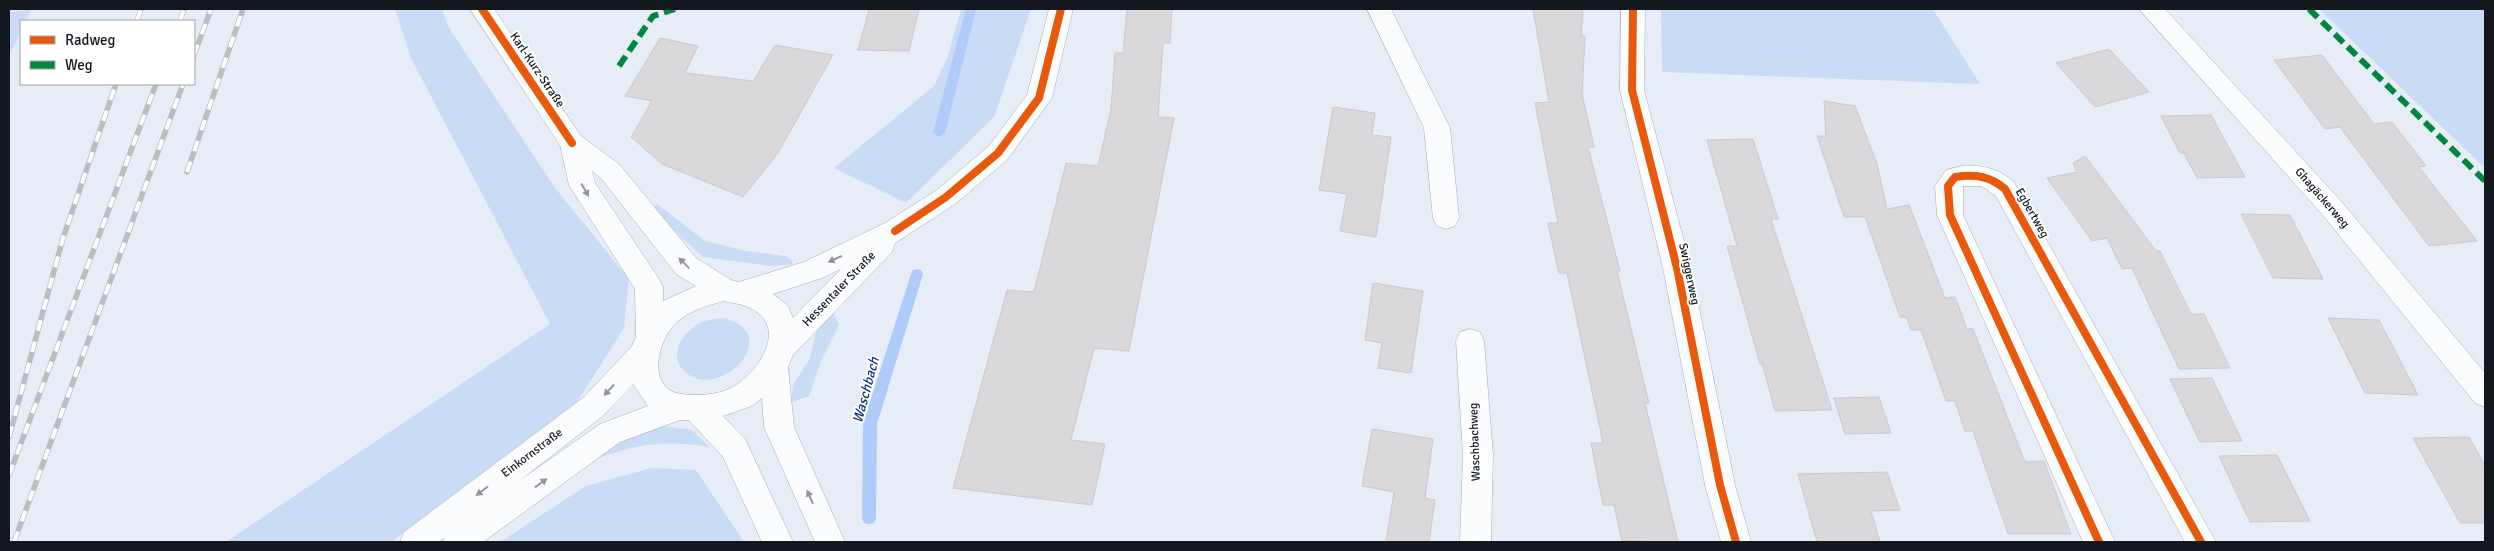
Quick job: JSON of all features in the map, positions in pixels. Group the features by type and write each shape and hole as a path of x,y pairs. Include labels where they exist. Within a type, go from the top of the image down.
{"street":[{"name":"Karl-Kurz-Straße","path":"482,9 572,143 610,171 686,266 734,291"},
{"name":"Hessentaler Straße","path":"734,291 812,270 895,231 946,197 998,153 1039,98 1062,9"},
{"path":"1379,9 1437,128 1446,218"},
{"name":"Swiggerweg","path":"1633,9 1632,90 1677,268 1720,485 1736,542"},
{"name":"Ghagäckerweg","path":"2151,9 2331,207 2485,394"},
{"name":"Karl-Kurz-Straße","path":"572,143 582,185 649,287 646,345"},
{"name":"Egbertweg","path":"2099,542 1950,215 1948,186 1955,177 1972,174 1994,179 2005,189 2201,542"},
{"name":"Hessentaler Straße","path":"779,357 895,231"},
{"path":"778,542 734,448 689,408 663,400 652,390 643,373 646,345 663,317 682,303 703,294 734,291 762,299 775,310 784,327 779,357 779,427 830,542"},
{"name":"Waschbachweg","path":"1470,341 1478,455 1476,542"},
{"name":"Einkornstraße","path":"415,542 594,406 646,345"},
{"path":"458,542 610,433 689,408 717,406 736,400 759,386 779,357"}],"shaded area":[{"path":"395,9 442,9 449,28 555,188 629,279 624,328 574,407 391,542 226,542 550,324 411,58"},
{"path":"961,9 1031,9 994,117 906,203 834,168 934,86 948,56"},
{"path":"1661,9 1933,9 1980,84 1662,72"},
{"path":"2319,9 2485,9 2485,168"},
{"path":"31,10 26,20 20,20 20,33 9,56 9,12"},
{"path":"657,204 705,241 746,251 785,256 791,259 793,264 771,266 703,257 651,209"},
{"path":"832,310 839,325 821,361 809,396 791,403 793,385 810,358 816,332"},
{"path":"724,318 741,325 749,336 749,347 743,359 721,377 707,380 693,377 680,366 677,359 679,345 688,331 698,324"},
{"path":"654,425 692,430 709,447 675,444 646,445 585,463 614,440"},
{"path":"651,468 696,470 744,542 500,542 586,486"}],"building":[{"path":"869,9 919,9 909,51 858,50"},
{"path":"1127,9 1172,9 1170,43 1163,43 1158,117 1174,118 1129,351 1094,348 1071,440 1105,444 1092,505 953,488 1007,290 1034,292 1066,163 1098,166 1111,109 1115,53 1123,53"},
{"path":"1533,9 1583,9 1581,36 1585,36 1582,94 1594,147 1588,147 1620,271 1617,271 1649,403 1645,403 1678,542 1622,541 1614,505 1603,505 1591,443 1603,443 1567,273 1559,273 1548,223 1558,223 1535,103 1549,102"},
{"path":"660,38 698,46 685,73 753,81 775,45 833,55 778,153 743,197 662,164 631,137 652,101 625,96"},
{"path":"2109,49 2149,92 2095,107 2056,63"},
{"path":"2322,55 2374,124 2392,122 2426,166 2419,167 2477,241 2429,246 2340,127 2325,129 2274,60"},
{"path":"1824,101 1855,106 1877,164 1887,209 1909,205 1945,298 1955,297 1967,329 1973,329 2025,462 2044,461 2071,534 2008,534 1973,431 1965,431 1955,401 1946,401 1921,330 1911,330 1907,317 1900,317 1865,217 1844,217 1817,136 1826,136"},
{"path":"1333,107 1375,113 1372,135 1391,137 1376,237 1340,231 1347,194 1319,190"},
{"path":"2211,115 2245,177 2197,178 2184,153 2180,153 2161,116"},
{"path":"1753,139 1778,219 1771,219 1832,410 1775,411 1762,363 1760,364 1727,246 1737,246 1707,140"},
{"path":"2085,156 2156,251 2160,251 2191,314 2204,314 2230,368 2179,369 2132,268 2122,269 2107,238 2092,241 2047,178 2077,172 2073,163"},
{"path":"2241,214 2290,215 2323,279 2273,278"},
{"path":"1373,283 1423,291 1411,373 1378,368 1382,343 1365,340"},
{"path":"2328,318 2379,320 2418,395 2365,393"},
{"path":"2212,378 2242,441 2200,442 2170,379"},
{"path":"1879,397 1891,433 1845,434 1834,398"},
{"path":"1372,429 1433,439 1425,498 1435,500 1429,542 1386,542 1394,492 1362,486"},
{"path":"2469,437 2485,466 2485,523 2460,523 2413,438"},
{"path":"2277,455 2310,521 2250,522 2219,456"},
{"path":"1887,472 1900,510 1871,511 1880,542 1817,542 1798,474"}],"waterway":[{"name":"Waschbach","path":"939,133 971,9"},
{"name":"Waschbach","path":"869,518 870,424 917,274"}],"railway":[{"path":"137,20 141,9"},
{"path":"180,20 184,9"},
{"path":"195,52 211,9"},
{"path":"187,172 243,9"},
{"path":"9,437 63,238 116,85"},
{"path":"9,475 156,85"},
{"path":"14,542 183,85"}],"marked path":[{"path":"619,66 653,16 675,9"},
{"path":"2309,9 2485,181"}],"cycle path":[{"path":"482,9 572,143"},
{"path":"895,231 946,197 998,153 1039,98 1061,9"},
{"path":"1633,9 1632,90 1677,268 1720,485 1736,542"},
{"path":"2099,542 1950,215 1948,186 1955,177 1982,176 1994,181 2005,189 2201,542"}]}
